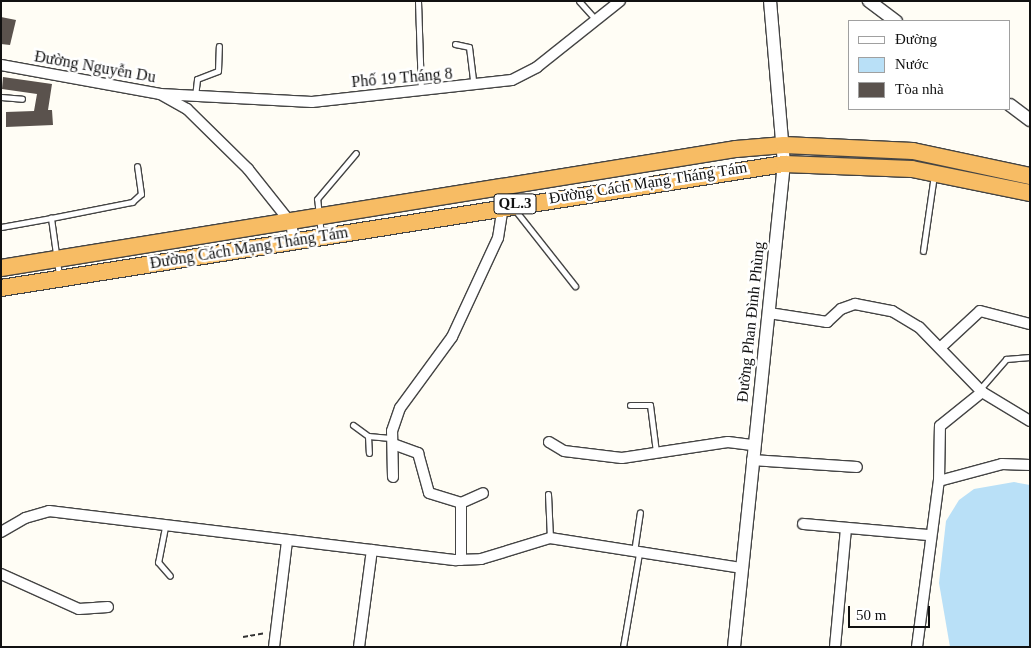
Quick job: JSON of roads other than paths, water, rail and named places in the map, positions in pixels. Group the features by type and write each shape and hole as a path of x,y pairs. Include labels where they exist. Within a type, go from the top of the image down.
{"highway":[{"name":"Đường Cách Mạng Tháng Tám","path":"1,268 291,223 736,149 784,146 912,152 1030,176"},
{"name":"Đường Cách Mạng Tháng Tám","path":"1,288 507,206 784,164 935,172 1030,193"}],"street":[{"name":"Phố 19 Tháng 8","path":"160,94 312,102 474,86 512,80 537,67 620,1"},
{"name":"Đường Phan Đình Phùng","path":"734,647 784,164 784,146 770,1"},
{"path":"869,1 895,20"},
{"name":"Đường Nguyễn Du","path":"1,65 160,94 207,124 291,223"},
{"path":"1011,106 1030,120"},
{"path":"393,477 393,441 400,408 443,354 498,238 507,206"},
{"path":"291,223 294,240"},
{"path":"769,313 827,322 846,306 876,306 905,317 940,348 981,391 1030,420"},
{"path":"940,348 980,311 1030,324"},
{"path":"917,647 929,536 939,481 940,426 981,391"},
{"path":"393,441 418,454 429,493 461,503 483,493"},
{"path":"549,442 564,451 622,458 728,442 754,445"},
{"path":"752,460 856,467"},
{"path":"939,481 1002,464 1030,465"},
{"path":"461,503 461,560"},
{"path":"1,532 25,518 49,512 461,560 550,538 741,568"},
{"path":"803,524 929,536"},
{"path":"835,647 846,529"},
{"path":"274,647 286,541"},
{"path":"359,647 372,550"},
{"path":"1,574 79,609 108,607"}],"lane":[{"path":"418,1 421,91"},
{"path":"579,1 596,21"},
{"path":"455,44 469,47 474,86"},
{"path":"195,96 197,79 218,71 219,46"},
{"path":"1,97 22,99"},
{"path":"322,236 317,199 356,153"},
{"path":"1,227 132,202 141,194 136,166"},
{"path":"923,251 935,172"},
{"path":"507,206 575,286"},
{"path":"51,218 60,278"},
{"path":"981,391 1006,359 1030,357"},
{"path":"630,405 650,405 656,452"},
{"path":"353,425 368,436 393,441"},
{"path":"368,436 368,453"},
{"path":"548,494 550,538"},
{"path":"623,647 640,512"},
{"path":"165,527 158,562 170,576"}],"water":[{"path":"1014,482 1030,485 1030,647 950,647 939,583 946,521 959,500 974,489"}]}
